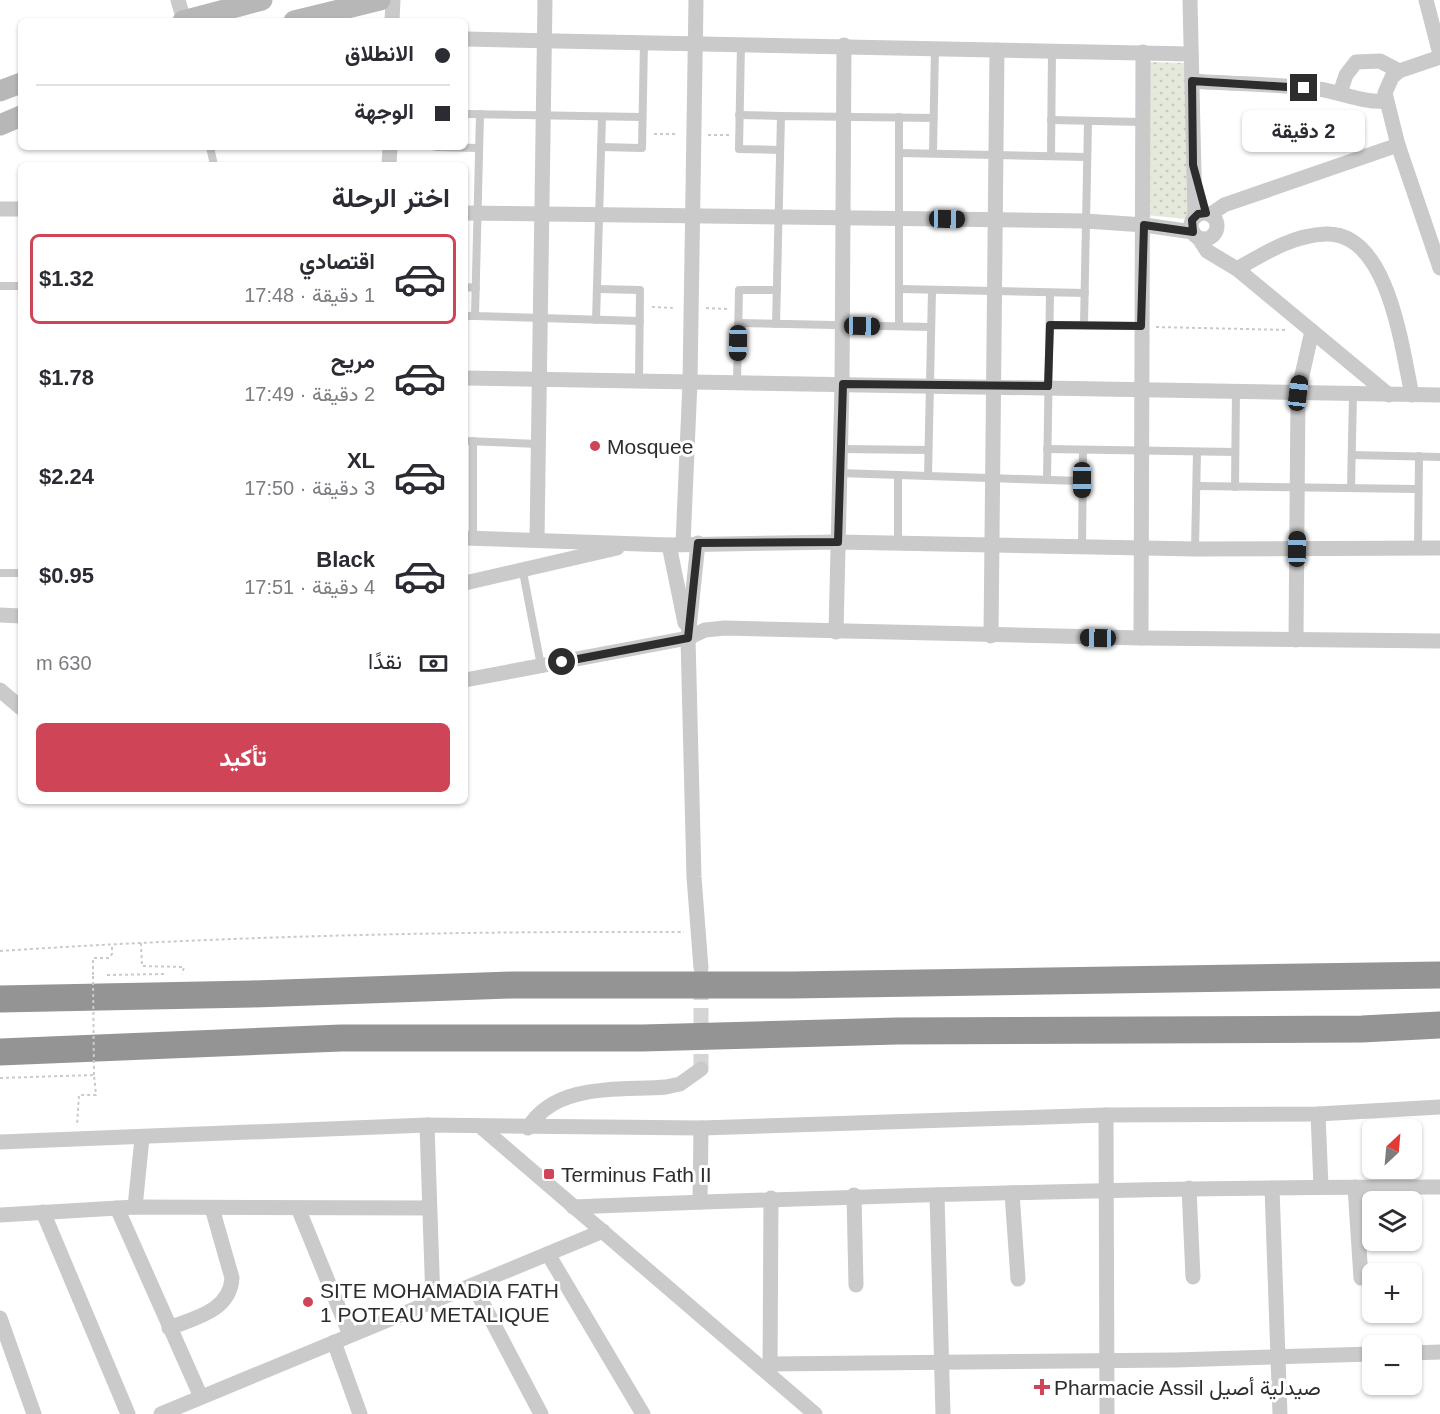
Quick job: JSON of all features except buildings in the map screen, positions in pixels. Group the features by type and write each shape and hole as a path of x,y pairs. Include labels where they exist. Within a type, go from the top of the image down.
{"highway":[{"path":"0,999 252,994 512,985 792,985 1440,975"},
{"path":"0,1052 341,1038 642,1038 909,1031 1362,1029 1440,1025"}],"main road":[{"path":"194,18 262,0"},
{"path":"306,18 380,0"},
{"path":"0,92 18,84"},
{"path":"0,125 18,117"}],"street":[{"path":"178,0 182,18"},
{"path":"392,18 393,0"},
{"path":"537,539 540,214 545,0"},
{"path":"696,0 690,382 683,544 701,968"},
{"path":"1190,0 1193,165 1199,222 1207,251 1234,267 1389,395"},
{"path":"1426,0 1440,55 1399,71 1388,84 1386,101 1398,145 1440,268"},
{"path":"468,39 844,45 1191,54"},
{"path":"836,632 843,384 844,45"},
{"path":"991,636 997,50"},
{"path":"1141,638 1143,52"},
{"path":"1340,93 1346,75 1356,62 1380,61 1399,71"},
{"path":"1192,81 1304,88 1340,93 1363,101 1386,101"},
{"path":"1199,222 1224,205 1398,145"},
{"path":"0,209 18,209"},
{"path":"471,213 1086,221 1160,227 1199,222 1217,225 1214,233 1234,267"},
{"path":"1234,267 1279,245 1316,235 1339,235 1358,245 1372,260 1384,285 1396,323 1413,395"},
{"path":"1296,640 1298,393 1312,331"},
{"path":"468,378 1048,386 1440,396"},
{"path":"469,538 634,544 838,542 1195,549 1440,548"},
{"path":"468,582 523,572 634,544"},
{"path":"683,544 688,638"},
{"path":"0,615 18,616"},
{"path":"468,679 688,638 705,630 725,628 991,636 1440,641"},
{"path":"0,690 18,705"},
{"path":"528,1128 545,1107 573,1094 666,1087 680,1084 701,1069"},
{"path":"0,1142 427,1125 528,1128 701,1128 1106,1115 1318,1114 1440,1107"},
{"path":"1318,1114 1321,1186"},
{"path":"1106,1115 1107,1414"},
{"path":"427,1125 433,1301"},
{"path":"480,1126 573,1207 770,1370 815,1414"},
{"path":"700,1202 701,1128"},
{"path":"135,1207 142,1138"},
{"path":"573,1207 854,1195 1321,1186 1440,1187"},
{"path":"1355,1187 1361,1278"},
{"path":"1189,1188 1192,1277"},
{"path":"1272,1188 1280,1414"},
{"path":"1012,1193 1018,1278"},
{"path":"854,1195 856,1285"},
{"path":"937,1195 943,1414"},
{"path":"770,1370 771,1198"},
{"path":"0,1215 135,1207 429,1208"},
{"path":"117,1208 201,1397"},
{"path":"170,1328 222,1304 231,1287 232,1278 212,1208"},
{"path":"298,1208 350,1335"},
{"path":"43,1212 128,1414"},
{"path":"167,1413 603,1231"},
{"path":"548,1254 643,1414"},
{"path":"473,1285 541,1414"},
{"path":"0,1318 34,1414"},
{"path":"334,1342 360,1414"},
{"path":"1422,1353 1440,1352"},
{"path":"770,1370 1362,1354"}],"lane":[{"path":"601,147 642,148 644,41"},
{"path":"741,44 739,149 780,150"},
{"path":"933,153 935,48"},
{"path":"1051,156 1052,51"},
{"path":"468,114 642,117"},
{"path":"476,316 471,213 479,148 480,114"},
{"path":"739,115 933,118"},
{"path":"776,324 781,116"},
{"path":"596,320 602,117"},
{"path":"899,326 900,117"},
{"path":"1052,120 1144,122"},
{"path":"1084,325 1088,121"},
{"path":"468,148 479,148"},
{"path":"899,153 1088,157"},
{"path":"0,286 18,286"},
{"path":"468,287 476,288"},
{"path":"597,289 640,290 639,381"},
{"path":"900,289 1085,293"},
{"path":"737,382 739,290 777,290"},
{"path":"928,476 932,290"},
{"path":"1047,479 1050,292"},
{"path":"468,316 640,321"},
{"path":"739,323 931,327"},
{"path":"1050,325 1141,326"},
{"path":"1235,487 1236,391"},
{"path":"1351,488 1353,394"},
{"path":"469,538 469,441 538,444"},
{"path":"841,449 928,450"},
{"path":"1047,449 1235,452"},
{"path":"1082,547 1083,450"},
{"path":"1195,549 1197,452"},
{"path":"1352,455 1440,457"},
{"path":"1418,548 1419,456"},
{"path":"840,473 1082,480"},
{"path":"898,475 898,544"},
{"path":"1197,486 1418,489"},
{"path":"523,572 541,666"},
{"path":"0,573 18,573"}],"path":[{"path":"1141,326 1312,331"},
{"path":"0,951 112,944 362,936 698,932"},
{"path":"93,976 184,974 184,967 142,966 141,943"},
{"path":"76,1140 79,1095 96,1095 93,958 109,958 112,954 112,944"},
{"path":"0,1078 94,1075"}],"shaded area":[{"path":"1148,62 1184,63 1196,220 1146,215"}],"tunnel":[{"path":"701,979 701,1069"}],"place":[{"name":"Mosquee","path":"595,446"},
{"name":"Terminus Fath II","path":"549,1174"},
{"name":"SITE MOHAMADIA FATH 1 POTEAU METALIQUE","path":"308,1302"},
{"name":"Pharmacie Assil صيدلية أصيل","path":"1042,1387"}],"route":[{"path":"562,662 688,638 698,543 838,542 843,384 1048,386 1050,325 1141,326 1144,225 1193,232 1192,220 1198,214 1206,213 1193,165 1192,81 1304,88"}]}
